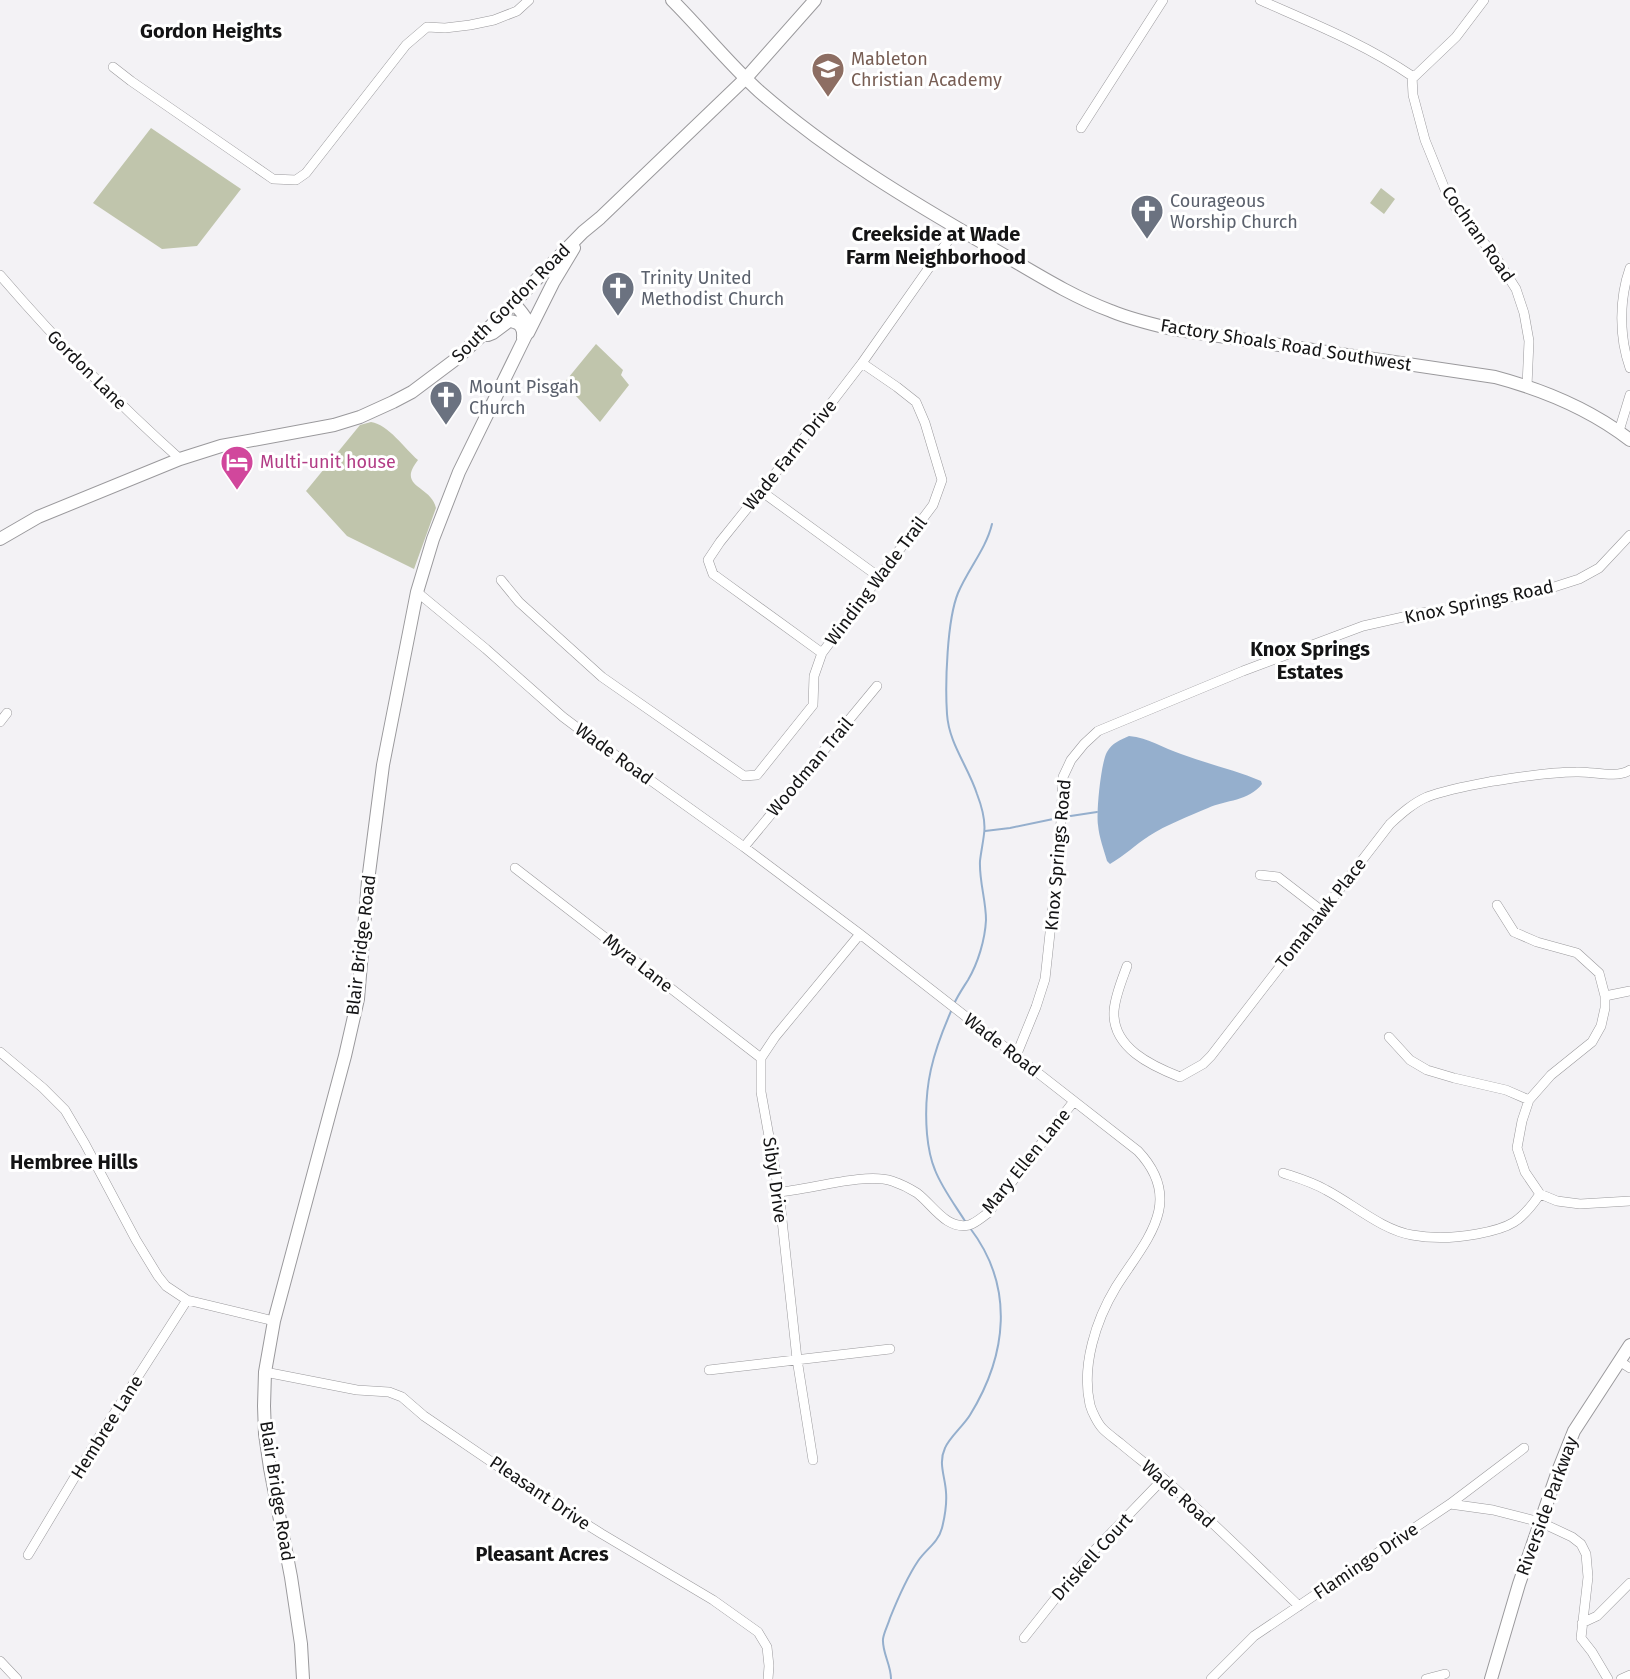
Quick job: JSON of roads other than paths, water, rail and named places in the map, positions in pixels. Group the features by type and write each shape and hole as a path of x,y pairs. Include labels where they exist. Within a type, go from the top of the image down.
{"street":[{"path":"113,67 273,179 296,180 306,173 417,34 427,27 446,28 494,20 517,11 530,0"},
{"name":"Factory Shoals Road Southwest","path":"672,0 762,93 830,147 884,184 1078,297 1143,322 1210,336 1495,377 1527,386 1571,404 1618,431 1630,441"},
{"name":"South Gordon Road","path":"0,539 38,517 180,459 221,446 314,429 360,417 412,392 456,359 480,337 582,232 600,218 746,78 815,0"},
{"path":"1081,128 1163,0"},
{"path":"1260,0 1363,46 1391,61 1413,78 1456,37 1484,0"},
{"name":"Cochran Road","path":"1413,78 1413,95 1425,140 1446,192 1465,220 1495,256 1515,289 1524,313 1529,341 1527,386"},
{"name":"Wade Farm Drive","path":"822,652 713,574 708,560 862,363 957,228"},
{"path":"523,342 582,232"},
{"path":"1630,268 1623,302 1622,331 1630,368"},
{"name":"Gordon Lane","path":"0,275 46,329 180,459"},
{"name":"Blair Bridge Road","path":"303,1679 291,1577 265,1434 265,1372 274,1321 345,1056 358,999 368,881 383,765 417,592 459,472 523,342 529,325 513,302"},
{"path":"480,337 493,333 509,321 521,325 524,331 523,342"},
{"name":"Winding Wade Trail","path":"501,580 519,602 602,676 744,776 757,775 813,705 814,676 822,652 933,506 942,480 925,423 915,402 862,363"},
{"path":"1618,431 1630,395"},
{"path":"761,491 879,578"},
{"name":"Knox Springs Road","path":"1016,1056 1045,980 1060,841 1063,777 1071,760 1098,731 1243,671 1363,626 1421,613 1458,609 1579,579 1599,568 1630,535"},
{"name":"Wade Road","path":"417,592 576,727 744,847 860,934 1138,1151 1149,1162 1156,1176 1160,1199 1157,1219 1150,1236 1104,1310 1096,1332 1088,1366 1091,1406 1101,1428 1163,1479 1299,1606"},
{"name":"Woodman Trail","path":"744,847 877,686"},
{"path":"0,722 7,713"},
{"name":"Tomahawk Place","path":"1127,966 1116,998 1114,1012 1118,1032 1129,1048 1146,1062 1180,1077 1203,1064 1211,1056 1390,824 1426,797 1467,786 1547,772 1587,771 1629,774"},
{"name":"Myra Lane","path":"515,868 761,1058"},
{"path":"1260,875 1278,878 1322,911"},
{"path":"1497,905 1514,932 1537,942 1577,953 1599,974 1605,996 1601,1026 1592,1042 1551,1076 1529,1100 1516,1148 1525,1172 1540,1194 1557,1201 1580,1204 1630,1202"},
{"path":"761,1058 775,1037 860,934"},
{"path":"1605,996 1630,991"},
{"path":"1389,1037 1410,1060 1427,1070 1506,1090 1529,1100"},
{"path":"0,1052 65,1110 158,1276 176,1294 187,1300 274,1321"},
{"name":"Sibyl Drive","path":"761,1058 761,1092 779,1192 797,1359 813,1460"},
{"name":"Mary Ellen Lane","path":"779,1192 869,1179 889,1180 917,1194 944,1218 957,1226 971,1224 988,1212 1074,1101"},
{"path":"1283,1173 1304,1179 1326,1190 1388,1227 1410,1235 1442,1238 1496,1230 1514,1222 1528,1212 1540,1194"},
{"name":"Hembree Lane","path":"28,1554 187,1300"},
{"name":"Riverside Parkway","path":"1491,1679 1519,1584 1574,1431 1630,1344"},
{"path":"709,1370 890,1349"},
{"path":"1619,1361 1630,1368"},
{"name":"Pleasant Drive","path":"265,1372 357,1390 389,1392 402,1397 424,1416 546,1499 713,1600 758,1632 767,1647 768,1679"},
{"name":"Flamingo Drive","path":"1211,1679 1254,1636 1450,1504 1524,1448"},
{"name":"Driskell Court","path":"1024,1638 1089,1556 1163,1479"},
{"path":"1450,1504 1493,1510 1540,1522 1578,1540 1586,1554 1588,1577 1581,1638 1608,1679"},
{"path":"1582,1623 1597,1616 1630,1583"},
{"path":"0,1661 17,1679"},
{"path":"1426,1679 1445,1674"},
{"path":"1621,1679 1630,1675"}],"water":[{"path":"1129,736 1251,777 1261,781 1262,784 1251,794 1215,805 1163,828 1110,864 1100,839 1098,825 1101,776 1109,749 1116,742"}],"waterway":[{"path":"954,1004 975,966 984,935 986,913 980,868 984,834 983,814 948,725 946,701 948,652 951,619 958,593 986,542 992,524"},
{"path":"1064,817 1097,812"},
{"path":"985,831 1058,818"},
{"path":"952,1009 931,1070 927,1100 927,1134 933,1165 938,1177 965,1221"},
{"path":"891,1679 883,1644 884,1634 910,1575 940,1533 946,1501 943,1454 950,1440 970,1415 982,1392 992,1369 998,1345 1001,1321 1000,1297 994,1274 970,1228"}],"place":[{"name":"Mableton Christian Academy","path":"828,98"},
{"name":"Courageous Worship Church","path":"1147,240"},
{"name":"Trinity United Methodist Church","path":"618,317"},
{"name":"Mount Pisgah Church","path":"446,426"},
{"name":"Multi-unit house","path":"237,491"}],"district":[{"name":"Gordon Heights","path":"211,31"},
{"name":"Creekside at Wade Farm Neighborhood","path":"936,246"},
{"name":"Knox Springs Estates","path":"1310,660"},
{"name":"Hembree Hills","path":"74,1162"},
{"name":"Pleasant Acres","path":"542,1554"}]}
